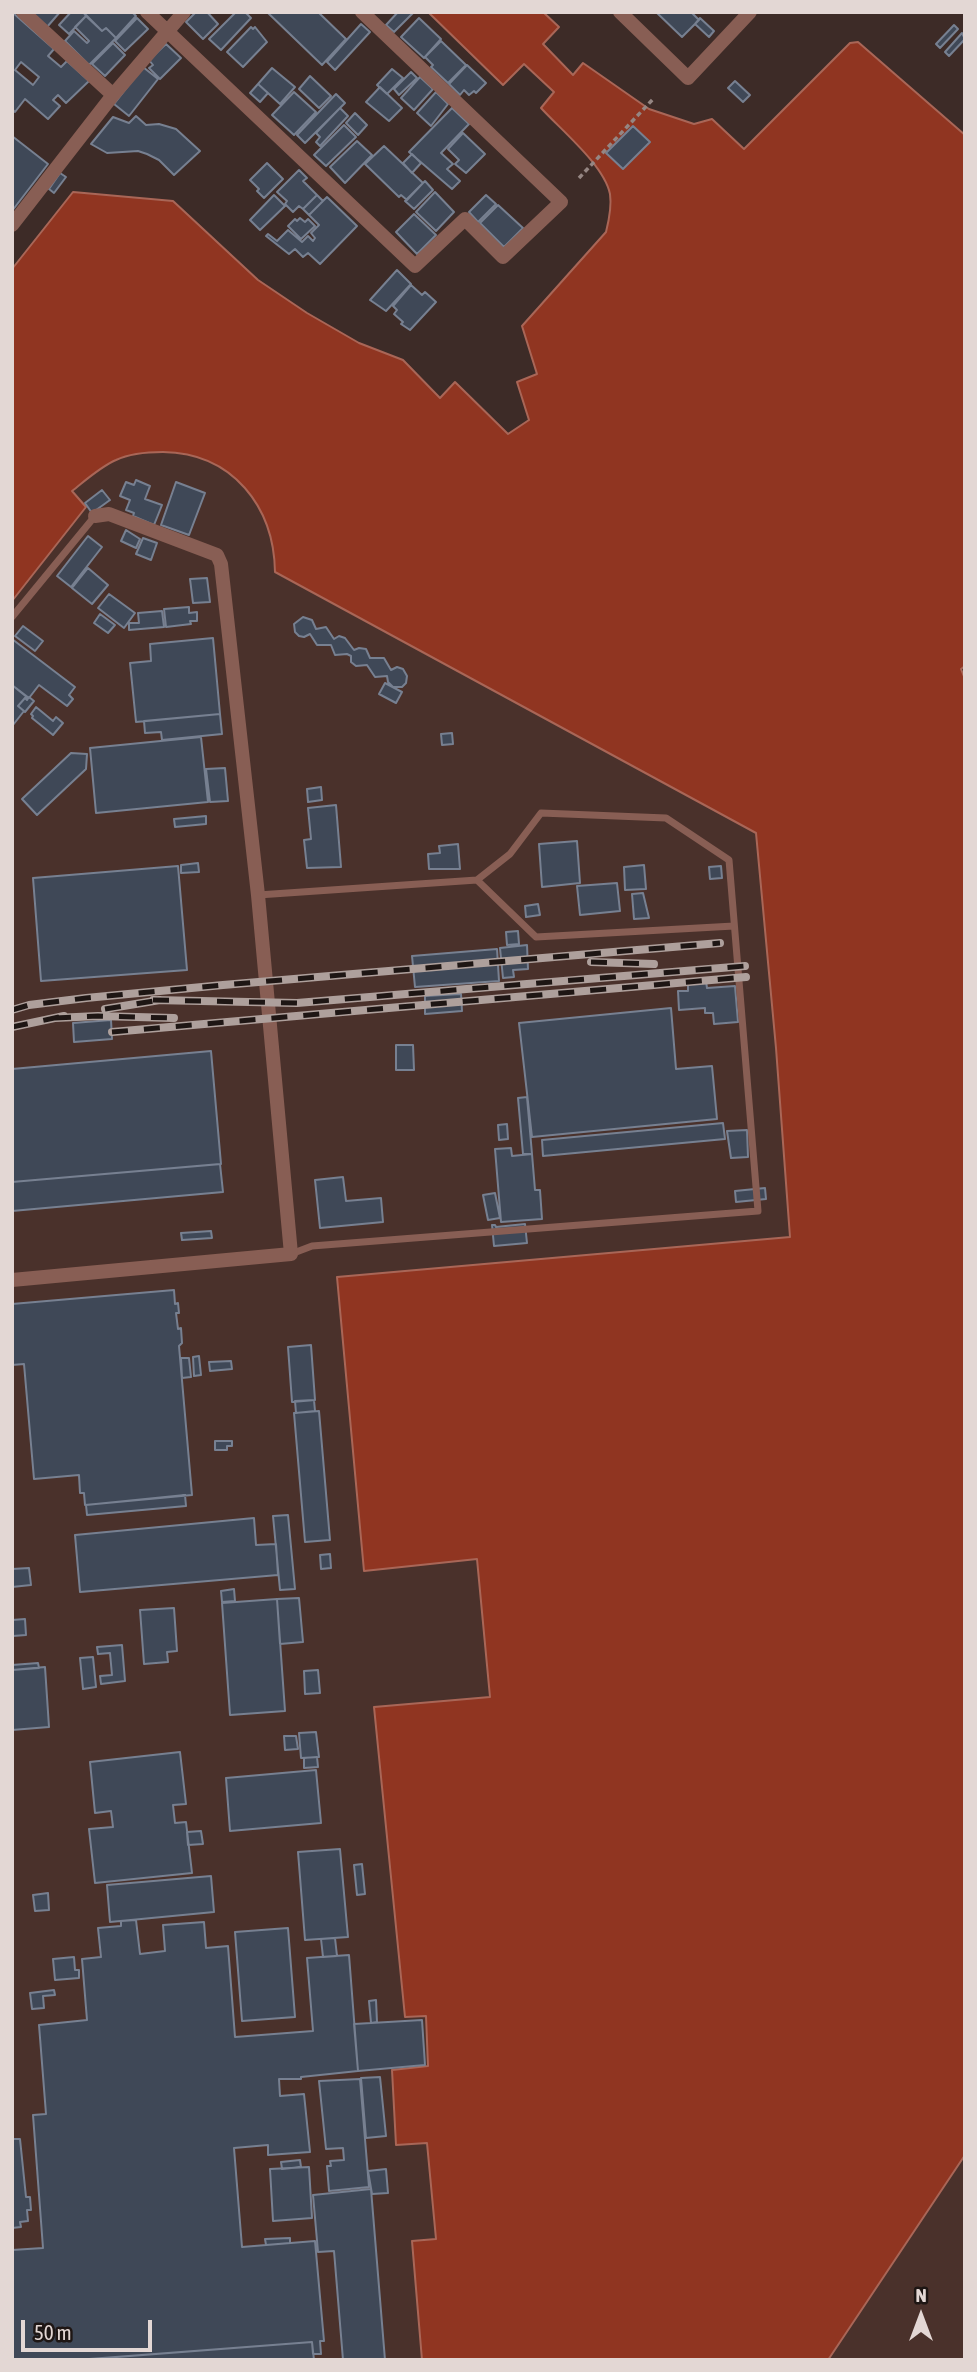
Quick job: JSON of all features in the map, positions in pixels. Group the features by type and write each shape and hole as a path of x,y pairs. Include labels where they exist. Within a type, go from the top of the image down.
{"street":[{"path":"23,12 113,95"},
{"path":"147,12 415,265 465,219 503,257 561,202 362,12"},
{"path":"12,225 113,95 184,12"},
{"path":"620,12 688,78 750,12"},
{"path":"12,1280 291,1254 258,895 221,564 217,555 109,514 94,516"}],"lane":[{"path":"12,617 94,516"},
{"path":"258,895 477,880 510,854 541,813 666,818 729,860 758,1211 312,1246 291,1254"},
{"path":"477,880 536,937 734,926"}],"path":[{"path":"579,177 654,98"}],"shaded area":[{"path":"428,12 543,12 559,27 543,44 573,75 583,63 649,109 694,124 712,119 744,149 850,43 858,42 965,135 965,666 961,669 965,679 965,2155 828,2360 422,2360 412,2241 436,2239 427,2143 396,2145 392,2070 428,2066 426,2016 405,2017 374,1707 490,1697 477,1559 364,1571 337,1277 790,1237 756,833 275,572 273,548 267,526 258,506 245,488 229,473 210,462 188,455 157,452 127,456 104,466 72,491 86,507 12,601 12,269 73,192 173,201 258,280 359,343 403,360 440,398 455,382 508,434 529,420 517,382 537,374 522,326 606,232 610,194 600,171 541,108 554,92 524,64 503,85"},
{"path":"142,452 197,457 241,481 268,525 275,553 275,573 756,832 790,1238 337,1277 365,1571 477,1559 490,1697 375,1707 405,2017 425,2016 428,2067 393,2070 396,2144 427,2142 436,2239 412,2242 422,2360 12,2360 12,601 86,508 72,491 116,460"},
{"path":"965,2155 965,2360 828,2360 958,2166"}],"building":[{"path":"12,12 54,49 48,56 61,67 67,61 89,81 66,103 58,95 53,100 60,106 48,119 25,99 15,112 12,109","holes":["21,62 39,77 33,85 15,70"]},
{"path":"60,12 47,27 33,14"},
{"path":"71,12 83,12 86,16 69,34 59,25"},
{"path":"86,12 132,12 136,16 116,38 106,28 102,31"},
{"path":"196,12 207,12 218,24 203,39 186,22"},
{"path":"236,12 245,12 251,18 221,50 209,39"},
{"path":"267,12 318,12 346,39 322,65"},
{"path":"398,12 414,12 394,32 386,25"},
{"path":"656,12 691,12 699,20 682,37"},
{"path":"86,16 102,31 106,28 116,38 89,65 65,41 74,31 87,43 89,41 75,27"},
{"path":"137,18 148,29 125,51 115,41"},
{"path":"419,18 441,39 424,58 401,37"},
{"path":"700,18 714,31 709,37 695,24"},
{"path":"361,24 370,32 335,70 327,62"},
{"path":"954,25 958,29 940,48 936,44"},
{"path":"251,27 255,27 267,42 243,67 227,52"},
{"path":"962,33 965,39 949,56 945,52"},
{"path":"441,41 466,65 448,83 431,67 433,65 425,57"},
{"path":"113,43 125,55 105,76 92,64"},
{"path":"166,44 181,58 160,79 149,68 153,65 149,60"},
{"path":"467,65 486,83 476,93 474,91 469,95 464,90 460,95 449,84"},
{"path":"143,67 158,79 129,116 114,104"},
{"path":"272,68 295,87 280,104 258,84"},
{"path":"392,69 403,78 387,94 377,85"},
{"path":"411,72 417,78 399,95 394,89"},
{"path":"310,76 331,96 319,108 299,89"},
{"path":"420,77 433,89 414,110 401,98"},
{"path":"735,81 750,95 743,102 728,88"},
{"path":"258,84 268,93 260,102 250,93"},
{"path":"380,87 402,108 389,121 366,102"},
{"path":"294,92 316,112 294,135 272,115"},
{"path":"436,92 448,104 431,126 417,113"},
{"path":"336,94 345,103 305,143 297,135"},
{"path":"340,108 348,116 320,146 316,142 320,137 316,133"},
{"path":"452,108 469,124 441,153 453,164 447,169 460,181 452,189 409,152"},
{"path":"355,113 367,125 358,135 346,123"},
{"path":"136,116 146,125 159,124 176,129 200,151 174,175 159,160 147,154 138,151 107,153 91,144 113,117 129,123"},
{"path":"344,125 356,137 326,166 314,155"},
{"path":"633,126 650,142 623,169 606,153"},
{"path":"463,133 485,154 466,173 455,164 459,160 448,149"},
{"path":"12,136 48,164 12,211"},
{"path":"357,141 372,155 345,183 330,167"},
{"path":"384,146 423,183 407,200 401,195 399,197 365,164"},
{"path":"412,154 421,163 412,173 403,163"},
{"path":"267,163 283,179 264,198 250,180"},
{"path":"299,170 307,178 303,181 317,195 303,209 299,206 293,212 285,204 287,201 277,192"},
{"path":"60,173 66,177 54,193 49,189"},
{"path":"425,181 433,190 414,209 405,201"},
{"path":"435,192 454,212 436,231 416,212"},
{"path":"274,195 285,206 260,230 250,220"},
{"path":"317,195 323,201 309,215 303,209"},
{"path":"486,195 496,204 478,222 469,212"},
{"path":"327,197 357,226 320,264 308,253 303,257 295,249 289,254 266,236 268,234 277,241 288,230 302,242 308,236 313,241 315,238 311,233 319,225 309,215"},
{"path":"498,205 523,228 504,247 480,223"},
{"path":"414,214 436,235 417,254 396,232"},
{"path":"300,218 305,222 308,219 315,226 301,239 288,226"},
{"path":"397,270 411,284 386,311 370,300"},
{"path":"411,285 436,302 410,330 401,324 403,322 394,314 397,310 393,306"},
{"path":"136,480 150,486 145,499 162,505 154,525 133,516 134,513 126,510 130,500 120,496 126,482 134,485"},
{"path":"176,482 205,493 189,535 161,525"},
{"path":"102,490 110,500 92,513 85,503"},
{"path":"126,530 140,539 136,548 121,541"},
{"path":"88,536 102,547 71,587 57,576"},
{"path":"143,538 157,543 151,560 136,554"},
{"path":"88,568 108,585 92,604 72,588"},
{"path":"207,578 210,602 193,603 190,579"},
{"path":"109,594 135,613 124,628 98,608"},
{"path":"189,607 189,613 197,612 197,621 166,627 164,609"},
{"path":"162,611 164,627 129,630 129,623 139,623 138,613"},
{"path":"100,614 115,625 108,633 94,623"},
{"path":"303,617 312,620 316,629 326,627 334,639 339,636 345,638 354,650 366,649 370,658 384,658 391,670 397,667 403,669 407,676 406,683 402,687 393,687 387,676 375,677 367,665 356,666 351,662 351,656 335,655 331,645 317,645 310,634 299,636 295,632 294,624"},
{"path":"23,626 43,641 35,651 15,636"},
{"path":"213,638 220,714 136,722 130,663 151,661 150,644"},
{"path":"12,639 75,687 69,695 73,699 67,706 39,685 29,698 12,685"},
{"path":"385,683 402,692 396,703 379,694"},
{"path":"12,685 28,698 18,706 24,711 13,725"},
{"path":"29,697 34,701 25,712 18,706"},
{"path":"36,707 53,721 56,717 63,723 53,735 32,718 31,714"},
{"path":"220,714 222,734 162,740 161,732 145,733 144,721"},
{"path":"452,733 453,744 442,745 441,734"},
{"path":"201,737 208,802 96,813 90,748"},
{"path":"71,753 87,754 86,769 37,815 22,799"},
{"path":"225,768 228,801 210,802 206,769"},
{"path":"321,787 322,800 308,802 307,789"},
{"path":"336,805 341,867 307,868 304,840 311,839 308,808"},
{"path":"206,816 206,824 175,827 174,819"},
{"path":"577,841 580,883 542,887 539,844"},
{"path":"458,844 460,869 429,869 428,854 440,853 439,846"},
{"path":"198,863 199,872 181,873 181,865"},
{"path":"644,865 646,889 625,890 624,867"},
{"path":"178,866 187,970 41,981 33,878"},
{"path":"721,866 722,878 710,879 709,867"},
{"path":"617,883 620,911 580,915 577,886"},
{"path":"643,893 649,918 634,919 632,894"},
{"path":"538,904 540,915 526,917 525,906"},
{"path":"518,931 519,944 507,945 506,932"},
{"path":"527,945 528,969 513,970 514,977 503,978 500,948"},
{"path":"497,949 499,981 415,987 412,956"},
{"path":"706,981 707,988 735,986 738,1022 714,1024 713,1013 705,1013 705,1008 679,1010 678,991 688,991 688,983"},
{"path":"461,994 462,1011 425,1014 425,996"},
{"path":"671,1008 676,1069 712,1066 717,1119 532,1137 519,1023"},
{"path":"111,1020 112,1039 74,1042 73,1023"},
{"path":"396,1045 413,1045 414,1070 396,1070"},
{"path":"211,1051 221,1164 12,1182 12,1069"},
{"path":"527,1097 532,1154 523,1154 518,1098"},
{"path":"723,1123 725,1139 543,1156 542,1140"},
{"path":"507,1124 508,1139 499,1140 498,1125"},
{"path":"747,1130 748,1157 731,1158 727,1131"},
{"path":"511,1148 512,1156 532,1154 535,1190 540,1190 542,1219 501,1222 495,1149"},
{"path":"220,1164 223,1192 12,1211 12,1182"},
{"path":"343,1177 346,1201 381,1198 383,1222 320,1228 315,1180"},
{"path":"765,1188 766,1199 736,1202 735,1191"},
{"path":"495,1193 500,1218 488,1220 483,1195"},
{"path":"525,1224 527,1243 494,1246 492,1225 496,1227"},
{"path":"211,1231 212,1238 182,1240 181,1233"},
{"path":"174,1290 175,1304 178,1303 178,1329 181,1328 182,1343 179,1346 192,1495 85,1505 84,1493 80,1493 79,1475 34,1479 24,1364 12,1365 12,1304"},
{"path":"311,1345 315,1400 292,1402 288,1347"},
{"path":"199,1356 201,1375 194,1376 193,1357"},
{"path":"181,1358 189,1358 191,1377 182,1378"},
{"path":"231,1361 232,1369 210,1371 209,1362"},
{"path":"314,1400 315,1411 296,1413 295,1401"},
{"path":"319,1411 330,1540 305,1542 294,1413"},
{"path":"215,1441 232,1441 232,1446 227,1446 227,1450 215,1450"},
{"path":"185,1495 186,1506 87,1515 86,1505"},
{"path":"288,1515 295,1589 280,1590 273,1516"},
{"path":"254,1518 256,1545 276,1544 278,1575 80,1592 75,1535"},
{"path":"330,1554 331,1568 321,1569 320,1555"},
{"path":"29,1568 31,1585 12,1587 12,1569"},
{"path":"234,1589 235,1601 222,1602 221,1591"},
{"path":"299,1598 303,1642 280,1644 277,1599"},
{"path":"277,1599 285,1711 230,1715 222,1603"},
{"path":"174,1608 177,1651 167,1652 168,1662 144,1664 140,1610"},
{"path":"25,1619 26,1635 13,1636 12,1620"},
{"path":"122,1645 125,1681 101,1684 100,1676 112,1675 110,1653 98,1654 97,1647"},
{"path":"93,1657 96,1687 83,1689 80,1658"},
{"path":"38,1663 39,1668 12,1670 12,1665"},
{"path":"45,1667 49,1727 12,1730 12,1670"},
{"path":"318,1670 320,1693 305,1694 304,1671"},
{"path":"316,1732 319,1757 301,1758 299,1733"},
{"path":"284,1736 296,1736 298,1749 285,1750"},
{"path":"180,1752 186,1804 173,1805 175,1823 186,1822 192,1873 95,1883 89,1829 113,1827 111,1811 95,1813 90,1762"},
{"path":"317,1757 318,1767 304,1768 304,1758"},
{"path":"316,1770 321,1823 230,1831 226,1778"},
{"path":"201,1831 203,1844 188,1845 187,1832"},
{"path":"340,1849 348,1937 305,1940 298,1852"},
{"path":"362,1864 365,1894 357,1895 354,1865"},
{"path":"211,1876 214,1912 110,1922 107,1885"},
{"path":"48,1893 49,1910 35,1911 33,1895"},
{"path":"136,1920 140,1954 165,1951 163,1925 204,1922 206,1948 228,1946 235,2037 313,2031 307,1958 349,1955 358,2071 301,2079 279,2079 280,2096 304,2094 310,2152 268,2155 268,2145 234,2148 242,2247 315,2241 324,2341 320,2341 321,2354 313,2354 312,2342 76,2360 12,2360 12,2250 43,2248 33,2115 46,2114 39,2025 87,2020 82,1959 101,1957 98,1928 121,1926 121,1921"},
{"path":"288,1928 295,2017 242,2021 235,1932"},
{"path":"335,1938 337,1956 323,1957 321,1939"},
{"path":"74,1957 79,1978 55,1980 53,1959"},
{"path":"54,1990 55,1995 43,1996 44,2008 32,2009 30,1993"},
{"path":"376,2000 377,2022 371,2023 369,2001"},
{"path":"422,2020 425,2065 358,2071 354,2024"},
{"path":"380,2077 386,2136 366,2138 361,2078"},
{"path":"360,2079 369,2187 329,2191 327,2166 331,2166 330,2161 344,2160 343,2148 326,2149 319,2081"},
{"path":"12,2139 20,2139 26,2197 30,2197 31,2210 27,2210 28,2221 20,2222 21,2227 12,2228"},
{"path":"300,2160 301,2167 282,2169 281,2162"},
{"path":"309,2167 312,2218 273,2221 270,2169"},
{"path":"386,2169 388,2193 372,2194 368,2171"},
{"path":"371,2189 385,2360 343,2360 334,2251 318,2252 313,2195"},
{"path":"290,2238 290,2243 266,2245 265,2239"},
{"path":"312,2342 314,2360 78,2360"}],"railway":[{"path":"12,1010 29,1005 86,998 223,985 720,943"},
{"path":"591,962 654,964"},
{"path":"153,1000 297,1003 745,966"},
{"path":"112,1032 746,977"},
{"path":"105,1009 160,1000"},
{"path":"12,1027 64,1016"},
{"path":"55,1018 174,1018"}]}
